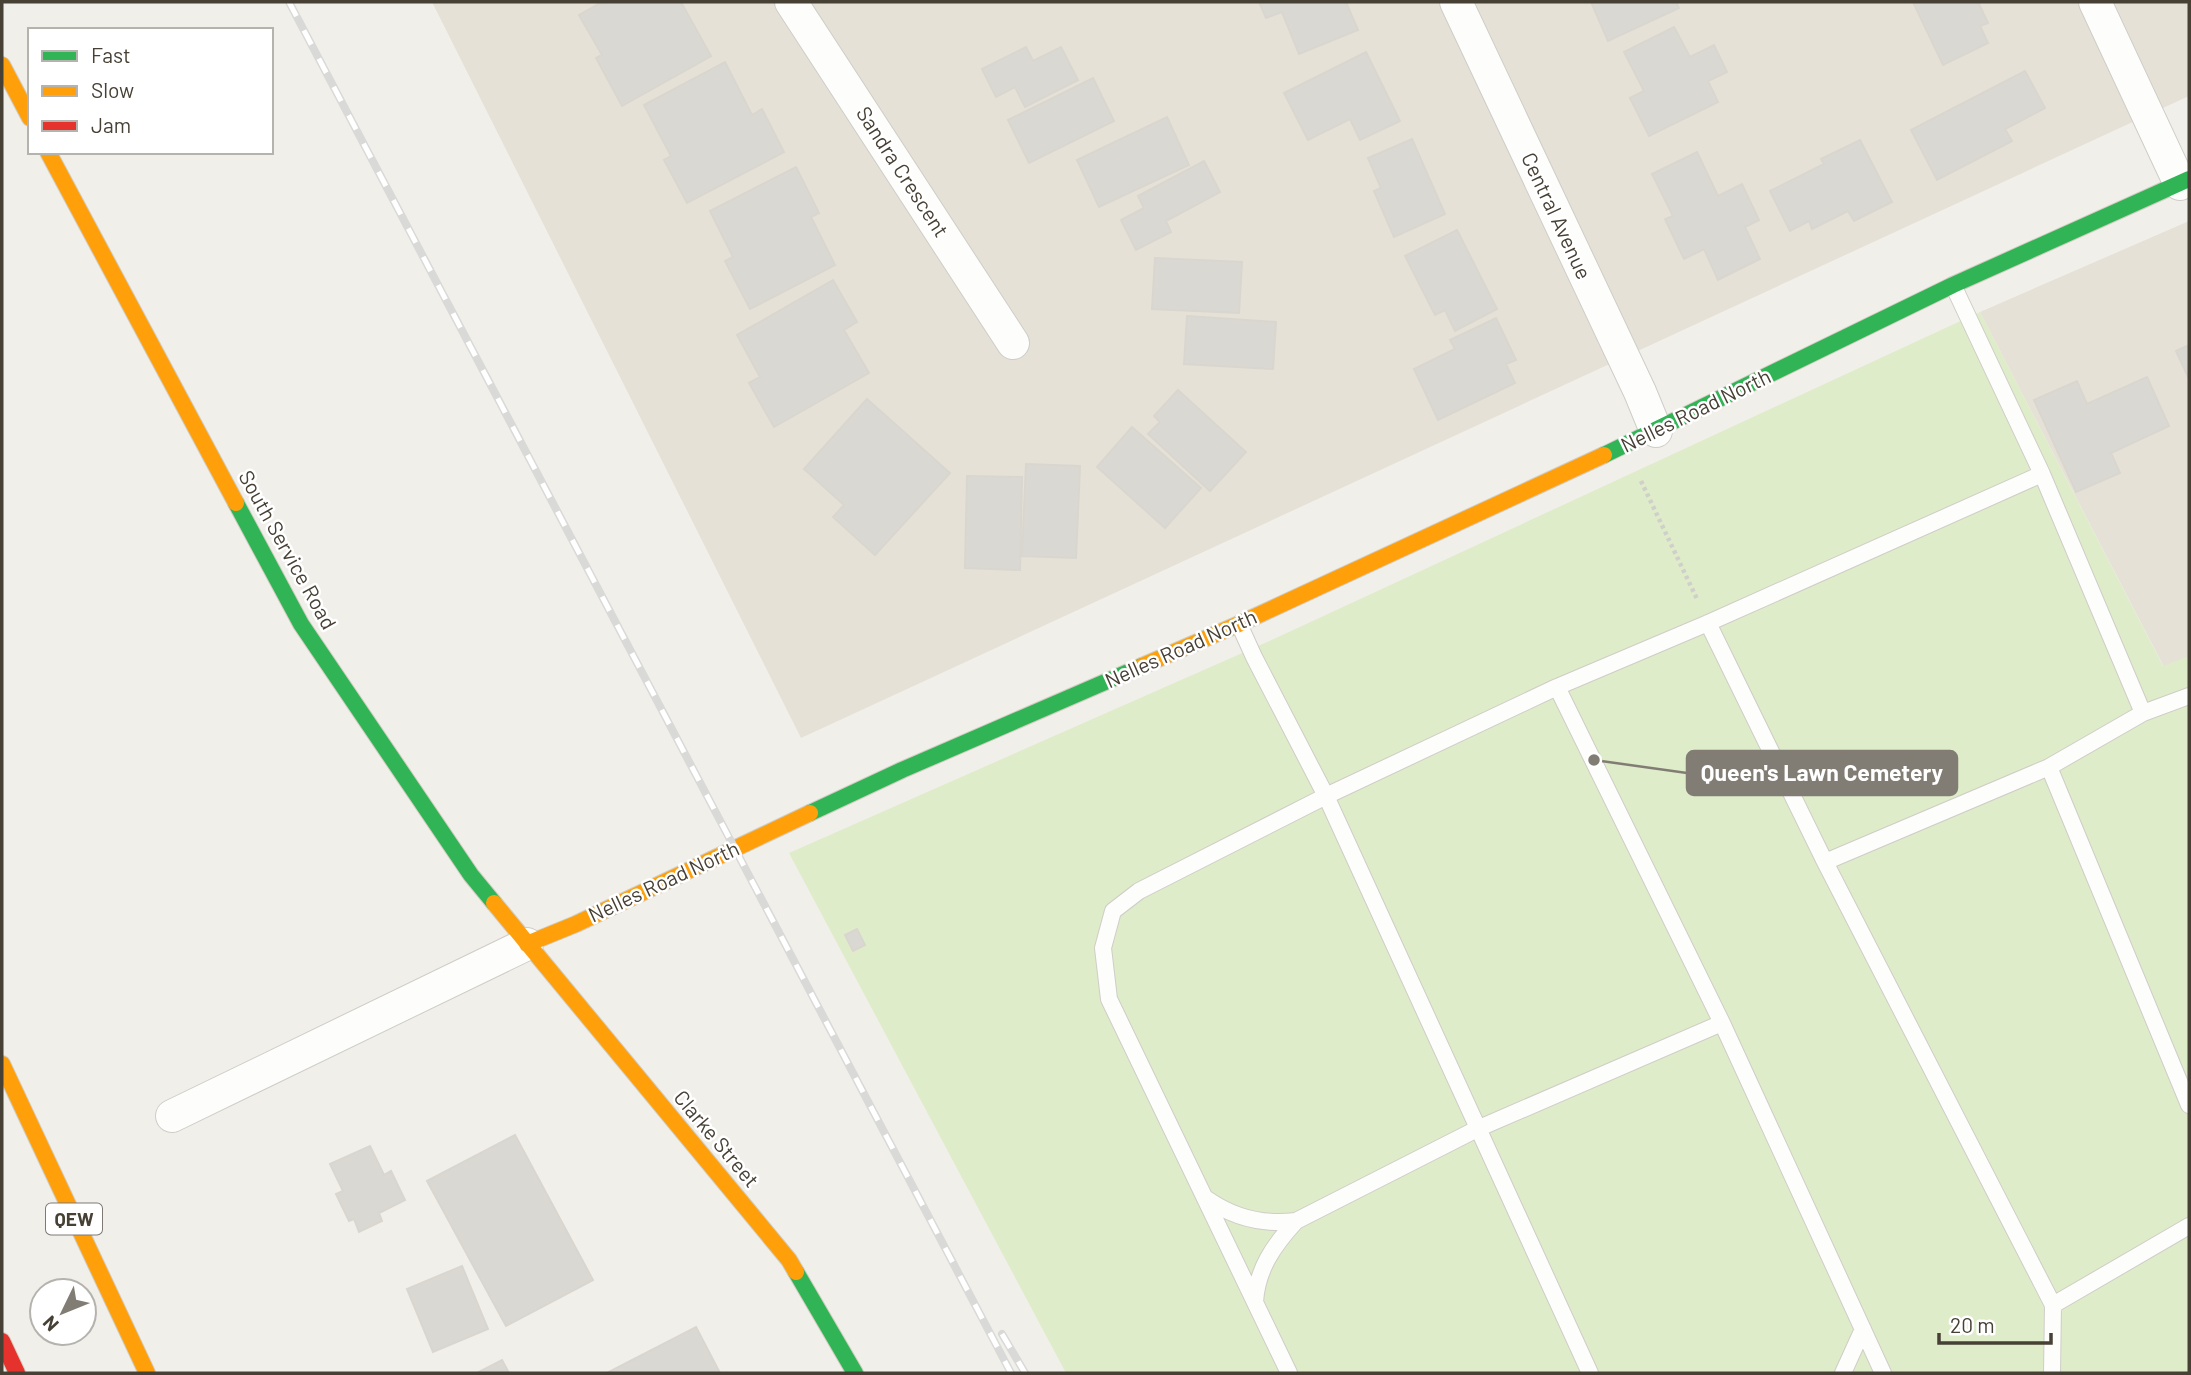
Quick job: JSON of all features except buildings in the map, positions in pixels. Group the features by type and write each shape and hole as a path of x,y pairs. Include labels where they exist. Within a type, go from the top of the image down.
{"main road":[{"path":"2,65 28,114"},
{"name":"South Service Road","path":"49,154 301,624 471,875 527,944"},
{"name":"Nelles Road North","path":"527,944 902,770 1239,624 1656,432 1953,285 2185,182"},
{"name":"Clarke Street","path":"527,944 789,1260 855,1373"},
{"name":"QEW","path":"2,1064 147,1373"},
{"path":"2,1341 17,1373"}],"street":[{"name":"Sandra Crescent","path":"792,2 1013,343"},
{"name":"Central Avenue","path":"1456,2 1640,392 1656,432"},
{"path":"2095,2 2185,182"},
{"name":"Nelles Road North","path":"172,1116 527,944"}],"lane":[{"path":"1953,285 2042,474 2143,713"},
{"path":"1289,1373 1109,999 1103,948 1113,911 1139,891 1326,796 1557,687 1709,623 2042,474"},
{"path":"1709,623 1825,862 2053,1305 2052,1373"},
{"path":"1239,624 1326,796 1590,1373"},
{"path":"1557,687 1723,1023 1883,1373"},
{"path":"1825,862 2049,767 2143,713 2189,696"},
{"path":"2049,767 2189,1105"},
{"path":"1205,1197 1244,1218 1274,1224 1296,1221 1477,1129 1723,1023"},
{"path":"1255,1302 1256,1285 1262,1269 1275,1244 1296,1221"},
{"path":"2053,1305 2189,1226"},
{"path":"1843,1373 1863,1329"}],"path":[{"path":"1640,480 1709,623"}],"shaded area":[{"path":"432,2 2189,2 2189,96 801,738"},
{"path":"2189,221 2189,656 2164,667 1980,312"}],"green space":[{"path":"1980,312 2163,666 2189,656 2189,1373 1066,1373 789,853 1265,643"}],"railway":[{"path":"289,2 1011,1373"},
{"path":"1002,1334 1025,1373"}],"traffic: fast":[{"path":"1604,455 1953,285 2189,179"},
{"path":"236,503 301,624 471,875 494,903"},
{"path":"810,813 1142,666"},
{"path":"796,1272 855,1373"}],"traffic: slow":[{"path":"2,65 28,114"},
{"path":"49,154 236,503"},
{"path":"1142,666 1604,455"},
{"path":"527,944 576,924 810,813"},
{"path":"494,903 789,1260 796,1272"},
{"path":"2,1064 147,1373"}],"traffic: jam":[{"path":"2,1341 17,1373"}],"place":[{"name":"Queen's Lawn Cemetery","path":"1594,760"}]}
